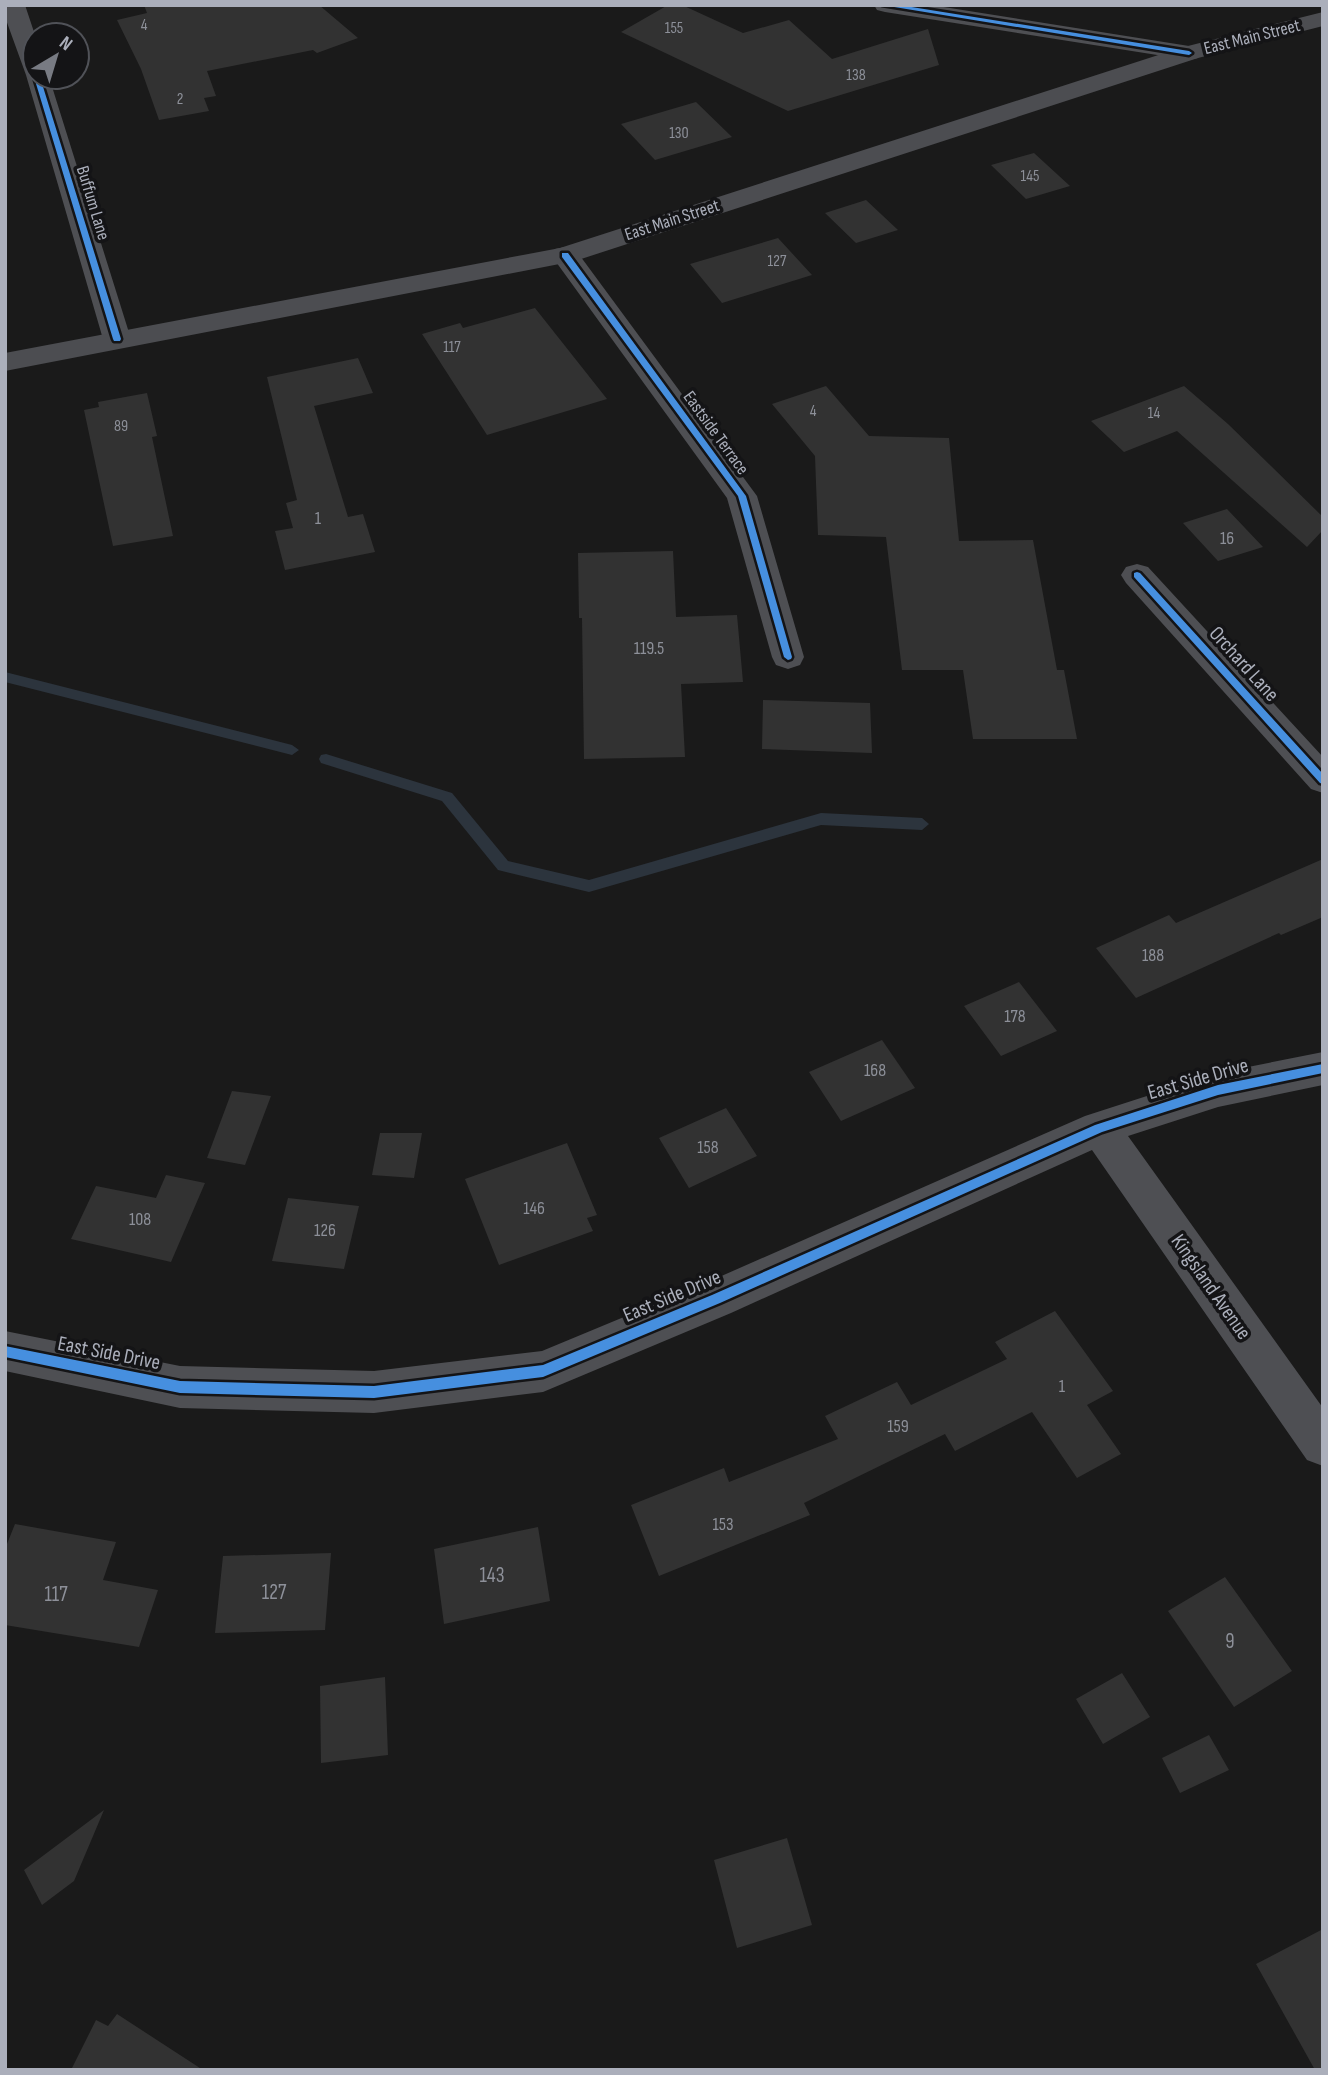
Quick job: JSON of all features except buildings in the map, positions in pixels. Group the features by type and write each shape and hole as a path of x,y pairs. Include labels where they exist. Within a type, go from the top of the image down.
{"main road":[{"name":"East Main Street","path":"5,362 565,255 1189,53 1323,19"}],"street":[{"path":"13,5 21,48"},
{"path":"885,5 1189,53"},
{"name":"Buffum Lane","path":"41,91 117,339"},
{"name":"Eastside Terrace","path":"565,255 742,496 788,657"},
{"name":"Orchard Lane","path":"1137,575 1323,780"},
{"name":"East Side Drive","path":"5,1351 180,1387 374,1392 543,1371 716,1299 1099,1128 1218,1090 1323,1068"},
{"name":"Kingsland Avenue","path":"1099,1128 1323,1445"}],"waterway":[{"path":"5,677 292,750"},
{"path":"326,759 447,797 503,866 589,886 821,819 922,824"}],"cycle path":[{"path":"885,5 1189,53"},
{"path":"41,91 117,339"},
{"path":"565,255 742,496 788,657"},
{"path":"1137,575 1323,780"},
{"path":"5,1351 180,1387 374,1392 543,1371 716,1299 1099,1128 1218,1090 1323,1068"}]}
